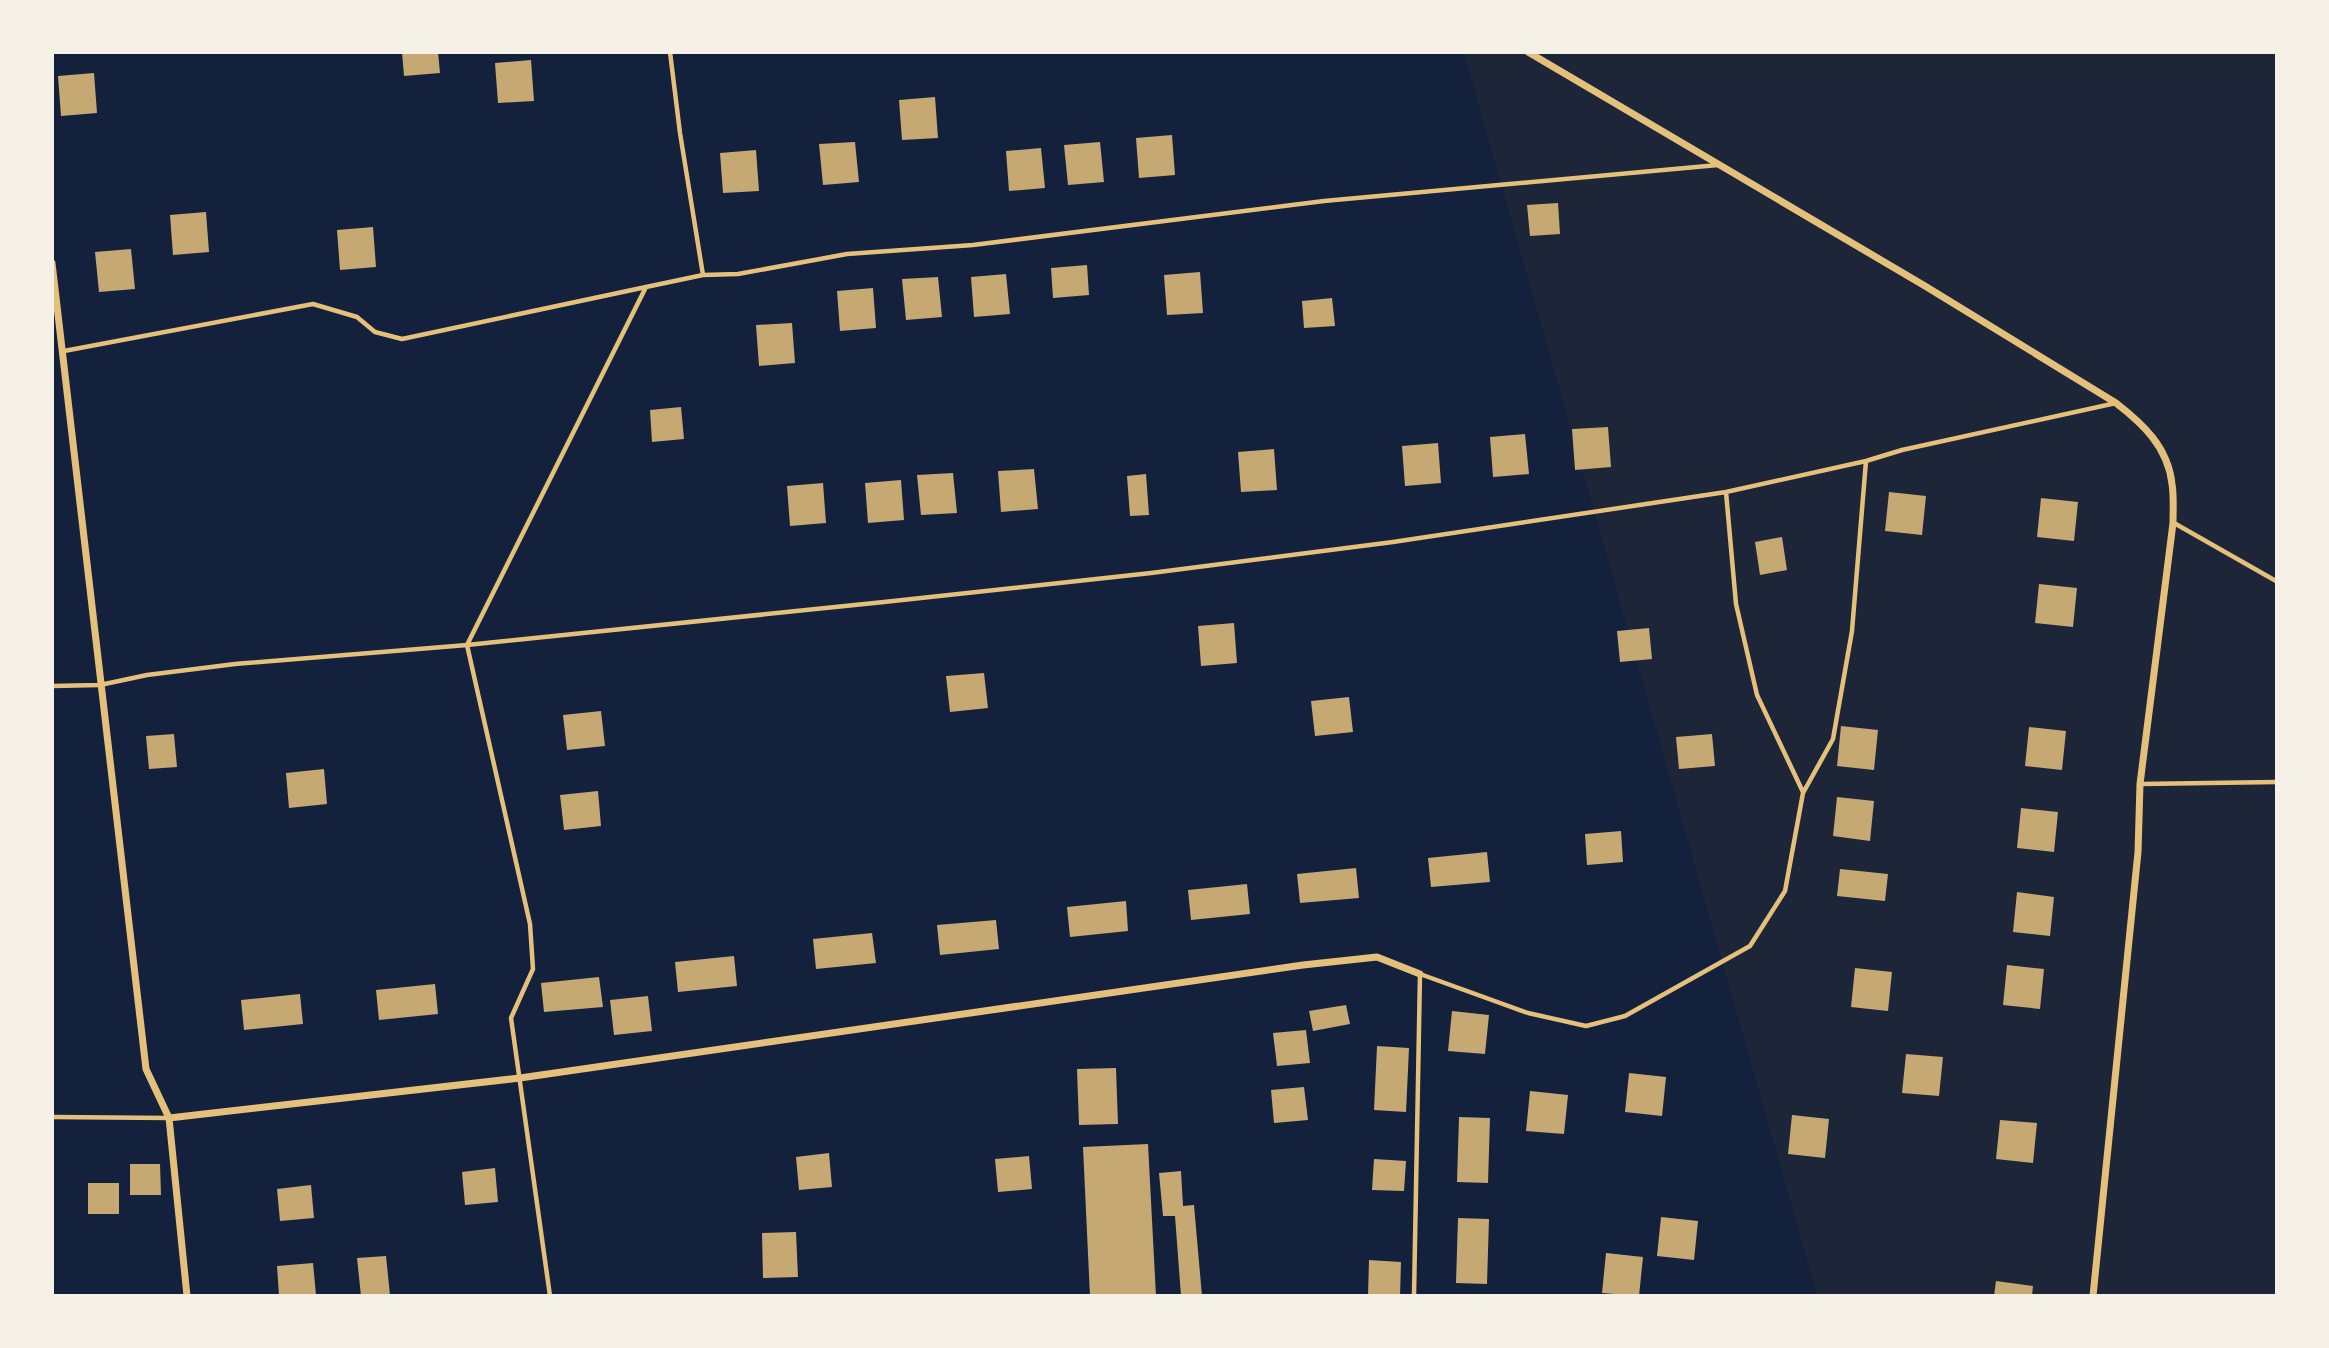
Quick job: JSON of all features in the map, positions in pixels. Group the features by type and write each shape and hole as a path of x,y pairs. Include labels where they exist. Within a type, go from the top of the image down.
{"street":[{"path":"1528,52 2116,403 2143,424 2162,451 2172,482 2173,523 2140,784 2138,852 2093,1296"},
{"path":"52,263 146,1069 170,1118 187,1296"},
{"path":"170,1118 520,1078 1303,965 1377,957 1420,974"}],"lane":[{"path":"670,52 703,275"},
{"path":"64,351 313,304 357,317 375,332 402,340 703,275 738,274 846,254 972,245 1324,201 1720,165"},
{"path":"550,1296 511,1018 533,969 530,924 467,645 646,287"},
{"path":"52,686 100,685 147,675 235,664 467,645 1151,573 1393,542 1726,492 2116,403"},
{"path":"1414,1296 1420,974 1528,1013 1586,1026 1625,1017 1749,946 1785,891 1803,793 1833,739 1852,631 1866,461"},
{"path":"1726,492 1736,604 1757,695 1803,793"},
{"path":"2173,523 2277,581"},
{"path":"2140,784 2277,782"},
{"path":"52,1117 170,1118"}],"shaded area":[{"path":"1464,53 2276,53 2276,1295 1817,1295"}],"building":[{"path":"402,52 438,52 440,73 404,76"},
{"path":"531,60 534,101 498,103 495,63"},
{"path":"94,73 97,113 61,116 58,76"},
{"path":"935,97 938,138 902,140 899,100"},
{"path":"1172,135 1175,175 1139,178 1136,138"},
{"path":"855,142 859,182 823,185 819,144"},
{"path":"1100,142 1104,182 1068,185 1064,145"},
{"path":"1041,148 1045,188 1009,191 1006,151"},
{"path":"756,150 759,191 723,193 720,153"},
{"path":"1558,203 1560,234 1530,236 1527,205"},
{"path":"206,212 209,252 173,255 170,215"},
{"path":"373,227 376,267 340,270 337,230"},
{"path":"131,249 135,289 99,292 95,252"},
{"path":"1087,265 1089,295 1053,298 1051,268"},
{"path":"1200,272 1203,313 1167,315 1164,275"},
{"path":"1006,274 1010,314 974,317 971,277"},
{"path":"938,277 942,317 906,320 902,279"},
{"path":"873,288 876,328 840,331 837,291"},
{"path":"1332,298 1335,326 1304,328 1302,301"},
{"path":"792,323 795,363 759,366 756,325"},
{"path":"681,407 684,439 652,442 650,410"},
{"path":"1608,427 1611,467 1575,470 1572,429"},
{"path":"1525,434 1529,474 1493,477 1490,437"},
{"path":"1438,443 1441,483 1405,486 1402,446"},
{"path":"1274,449 1277,490 1241,492 1238,452"},
{"path":"1034,469 1038,509 1001,512 998,471"},
{"path":"953,473 957,513 921,515 917,475"},
{"path":"1146,474 1149,515 1130,516 1127,476"},
{"path":"901,480 904,520 868,523 865,483"},
{"path":"823,483 826,523 790,526 787,486"},
{"path":"1889,492 1926,496 1922,535 1885,531"},
{"path":"2041,498 2078,502 2074,541 2037,537"},
{"path":"1782,537 1787,570 1760,575 1755,542"},
{"path":"2039,584 2077,588 2073,627 2035,623"},
{"path":"1234,623 1237,663 1201,666 1198,626"},
{"path":"1649,628 1652,659 1620,662 1617,631"},
{"path":"984,673 988,708 950,712 946,676"},
{"path":"1349,697 1353,732 1315,736 1311,701"},
{"path":"601,711 605,746 567,750 563,715"},
{"path":"1841,726 1878,730 1874,770 1837,766"},
{"path":"2029,727 2066,731 2062,770 2025,766"},
{"path":"174,734 177,767 149,769 146,736"},
{"path":"1712,734 1715,766 1679,769 1676,737"},
{"path":"324,769 327,804 289,808 286,773"},
{"path":"598,791 601,826 564,830 560,795"},
{"path":"1837,797 1874,801 1870,841 1833,836"},
{"path":"2021,808 2058,812 2054,852 2017,848"},
{"path":"1621,831 1623,862 1587,865 1585,834"},
{"path":"1487,852 1490,882 1431,887 1428,858"},
{"path":"1356,868 1359,898 1300,903 1297,874"},
{"path":"1840,869 1888,874 1885,901 1837,896"},
{"path":"1247,884 1250,914 1191,920 1188,890"},
{"path":"2017,892 2054,897 2050,936 2013,932"},
{"path":"1126,901 1128,931 1070,937 1067,907"},
{"path":"996,920 999,949 940,955 937,925"},
{"path":"872,933 876,963 816,969 813,939"},
{"path":"734,956 737,986 678,992 675,962"},
{"path":"2007,965 2044,969 2040,1009 2003,1005"},
{"path":"1855,968 1892,972 1888,1011 1851,1007"},
{"path":"599,977 603,1007 544,1012 541,983"},
{"path":"435,984 438,1014 379,1020 376,990"},
{"path":"300,994 303,1024 244,1030 241,1000"},
{"path":"648,996 652,1031 614,1035 610,1000"},
{"path":"1346,1005 1350,1024 1313,1031 1309,1011"},
{"path":"1452,1011 1489,1015 1485,1054 1448,1051"},
{"path":"1306,1030 1310,1063 1277,1066 1273,1033"},
{"path":"1377,1046 1409,1048 1406,1112 1374,1110"},
{"path":"1906,1054 1943,1057 1939,1096 1902,1093"},
{"path":"1116,1068 1118,1124 1079,1125 1077,1069"},
{"path":"1629,1073 1666,1077 1662,1116 1625,1112"},
{"path":"1304,1087 1308,1120 1274,1123 1271,1090"},
{"path":"1530,1091 1568,1095 1564,1134 1526,1131"},
{"path":"1792,1115 1829,1119 1825,1158 1788,1154"},
{"path":"1459,1117 1490,1118 1488,1183 1457,1182"},
{"path":"2000,1120 2037,1123 2033,1163 1996,1159"},
{"path":"1148,1144 1156,1296 1090,1296 1083,1147"},
{"path":"829,1153 832,1187 799,1190 796,1157"},
{"path":"1029,1156 1032,1189 998,1192 995,1159"},
{"path":"1374,1159 1406,1161 1404,1191 1372,1190"},
{"path":"130,1164 160,1164 161,1195 130,1195"},
{"path":"495,1168 498,1202 465,1205 462,1172"},
{"path":"1181,1171 1183,1206 1194,1205 1202,1296 1181,1296 1175,1216 1163,1216 1159,1173"},
{"path":"88,1183 119,1183 119,1214 88,1214"},
{"path":"311,1185 314,1218 280,1221 277,1189"},
{"path":"1661,1217 1698,1221 1694,1260 1657,1256"},
{"path":"1458,1218 1489,1219 1487,1284 1456,1283"},
{"path":"796,1232 798,1277 763,1278 762,1233"},
{"path":"1606,1253 1643,1257 1639,1296 1602,1293"},
{"path":"386,1256 390,1295 361,1296 357,1258"},
{"path":"1369,1260 1401,1262 1400,1296 1368,1296"},
{"path":"313,1263 316,1295 279,1296 277,1266"},
{"path":"1996,1281 2033,1286 2032,1296 1994,1296"}]}
